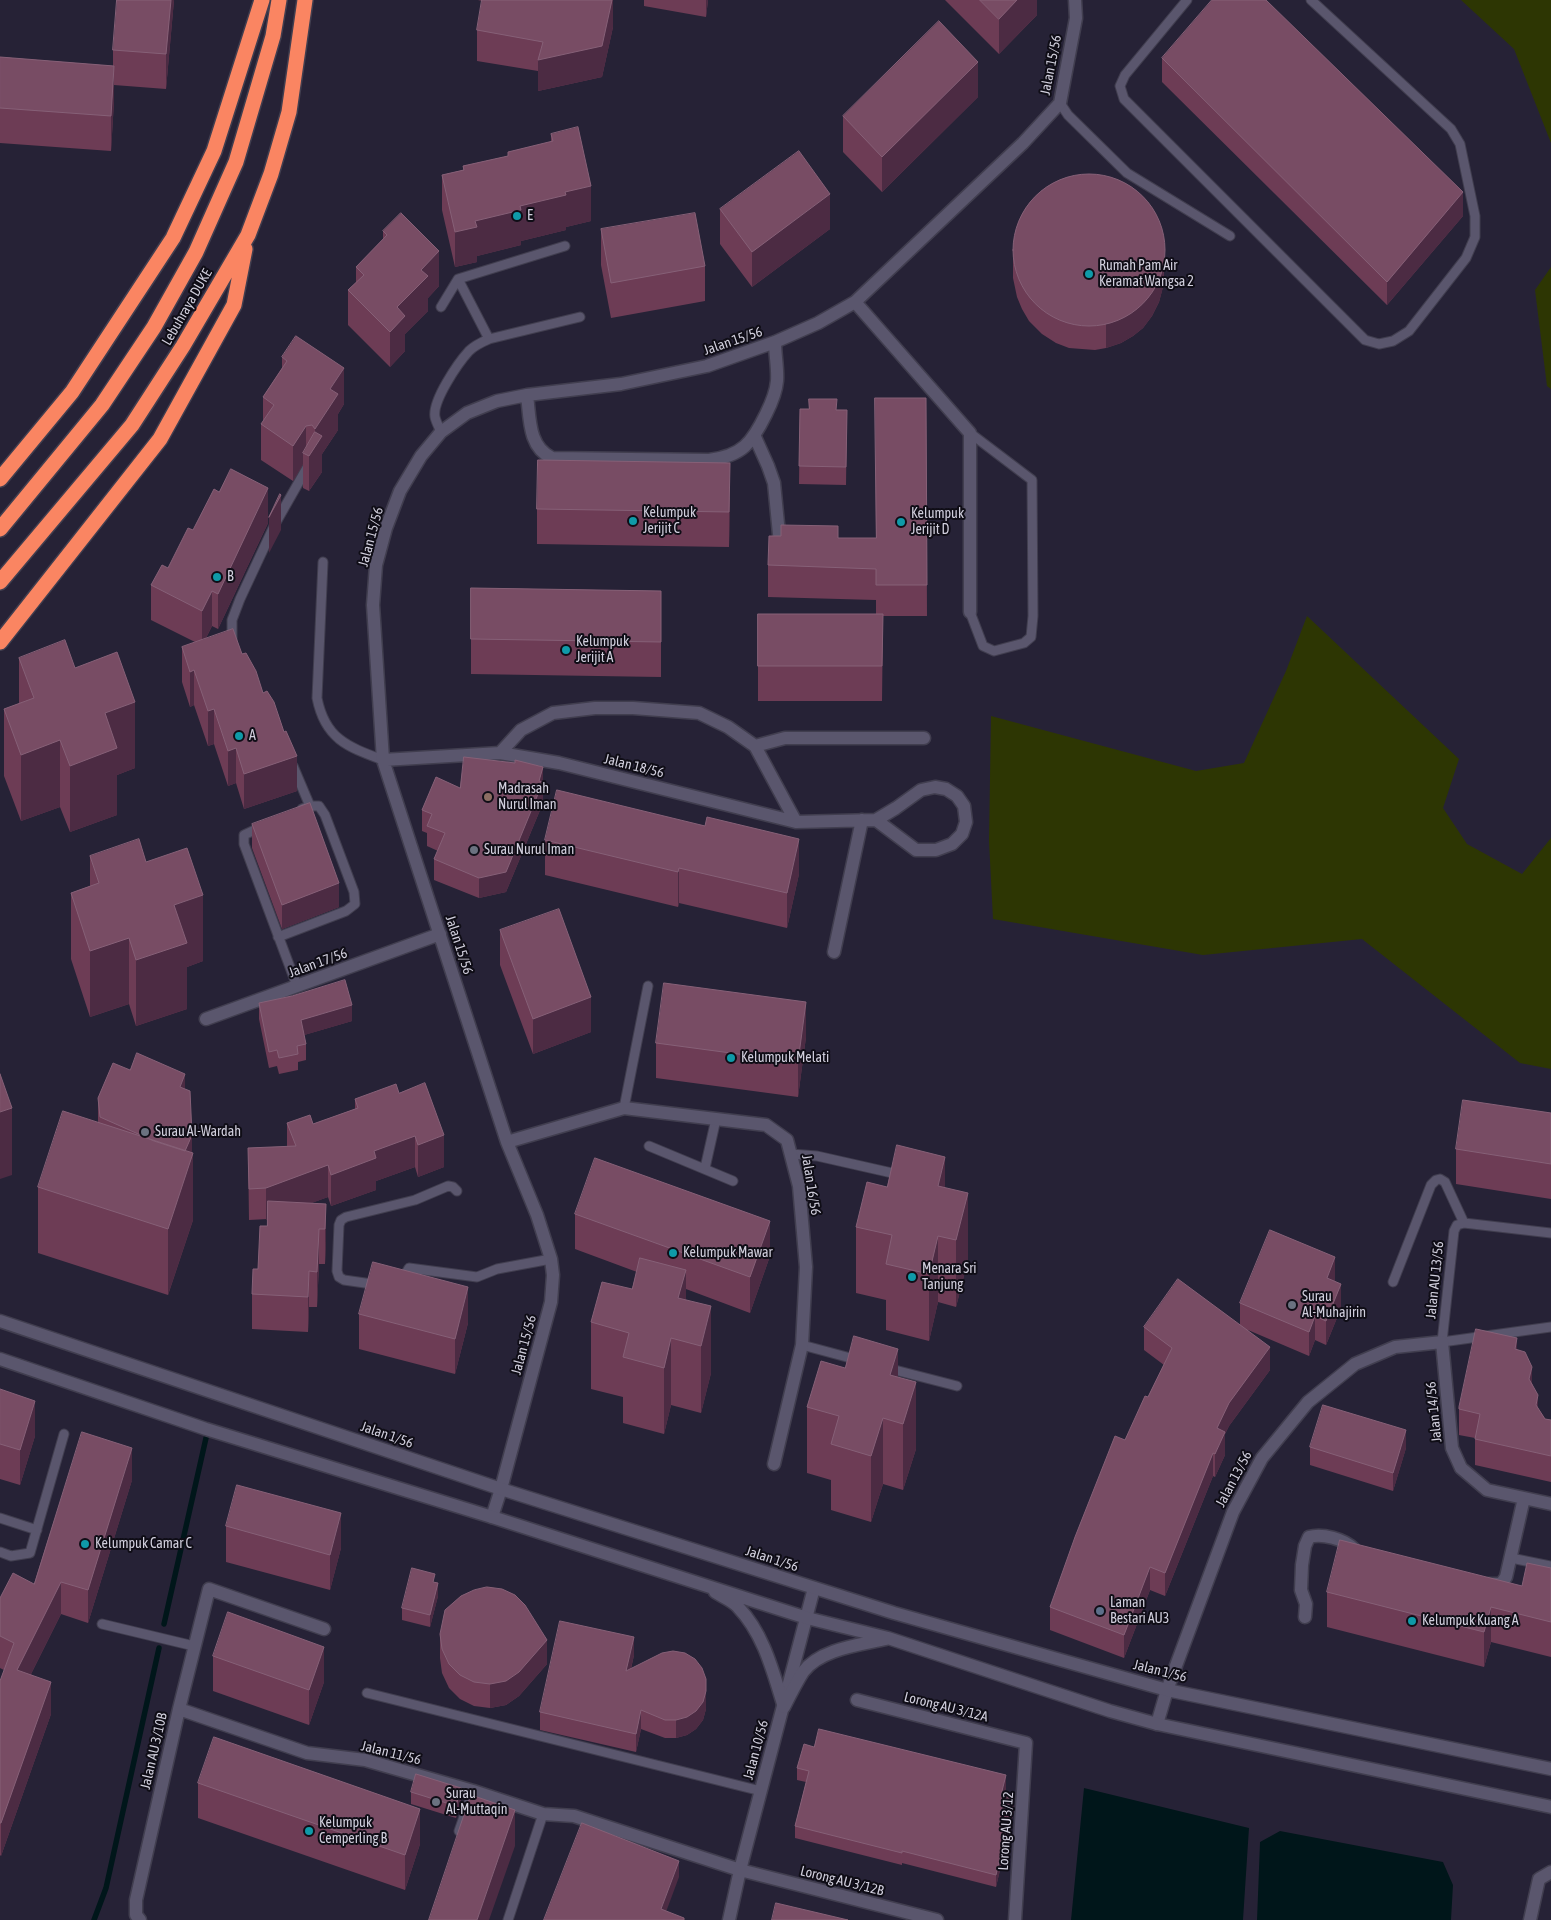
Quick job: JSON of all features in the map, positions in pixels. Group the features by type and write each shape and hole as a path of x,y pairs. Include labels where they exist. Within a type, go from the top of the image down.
{"highway":[{"path":"0,479 72,392 174,238 214,151 262,0"},
{"name":"Lebuhraya DUKE","path":"0,528 102,405 154,327 196,252 236,162 273,36 279,0"},
{"name":"Lebuhraya DUKE","path":"0,582 136,418 184,346 248,235 271,174 289,112 305,0"},
{"path":"0,642 160,439 234,305 248,235"}],"street":[{"name":"Jalan 15/56","path":"492,1517 502,1490 551,1302 552,1259 537,1215 507,1142 384,760 373,605 376,565 386,528 400,491 421,456 441,432 467,413 497,401 527,395 621,384 707,366 775,342 818,323 855,302 1023,142 1060,103 1076,18 1075,0"},
{"path":"855,302 970,433 970,612"},
{"path":"527,395 535,444 544,454 552,458 723,459 738,452 755,437 773,399 777,381 775,342"},
{"path":"755,437 774,483 779,534 785,539 813,539"},
{"path":"500,753 521,730 553,713 595,708 633,708 699,713 728,727 755,746 796,822"},
{"path":"755,746 786,738 924,738"},
{"name":"Jalan 18/56","path":"384,760 500,753 559,762 796,822 876,820"},
{"path":"935,787 946,789 957,796 964,806 966,822 962,834 952,844 936,850 916,850 876,820 921,790 935,787"},
{"path":"834,952 862,820"},
{"name":"Jalan 17/56","path":"206,1019 440,934"},
{"name":"Jalan 16/56","path":"507,1142 624,1108 766,1125 787,1140 798,1186 806,1267 802,1346 774,1464"},
{"name":"Jalan 1/56","path":"0,1321 502,1490 903,1615 1167,1690 1551,1770"},
{"name":"Jalan 14/56","path":"1442,1342 1452,1448 1461,1468 1486,1490 1551,1504"},
{"name":"Jalan 13/56","path":"1157,1724 1167,1690 1233,1512 1262,1458 1308,1402 1355,1364 1395,1347 1442,1342"},
{"path":"0,1360 206,1429 699,1582 807,1618 888,1638 1110,1711 1157,1724 1551,1807"},
{"path":"1473,1581 1491,1585 1501,1584 1506,1577 1524,1498"},
{"path":"1305,1616 1306,1604 1301,1590 1302,1565 1305,1546 1309,1537 1314,1536 1343,1541 1364,1555"},
{"path":"699,1582 738,1606 756,1631 769,1660 784,1706"},
{"name":"Jalan 10/56","path":"729,1920 740,1870 814,1588"},
{"name":"Jalan AU 3/10B","path":"140,1920 136,1914 136,1900 179,1709 209,1589 324,1629"},
{"path":"784,1706 804,1671 824,1656 844,1648 888,1638"},
{"name":"Lorong AU 3/12A","path":"857,1700 1026,1743"},
{"name":"Jalan 11/56","path":"179,1709 307,1753 365,1760 473,1791 543,1814 574,1816 740,1870"},
{"name":"Lorong AU 3/12","path":"1015,1920 1026,1743"},
{"name":"Lorong AU 3/12B","path":"740,1870 937,1920"},
{"path":"1530,1920 1539,1879 1551,1872"}],"lane":[{"path":"1187,0 1125,76 1120,86 1124,99 1365,340 1379,344 1393,341 1409,331 1466,258 1475,237 1475,216 1460,144 1451,129 1311,0"},
{"path":"1060,103 1068,115 1126,173 1230,236"},
{"path":"442,307 458,279 565,246"},
{"path":"458,279 490,339"},
{"path":"441,432 435,416 436,404 442,390 469,351 478,344 490,339 580,317"},
{"path":"970,433 1032,480 1033,616 1031,637 1024,643 994,651 983,646 970,612"},
{"path":"234,650 232,620 240,599 275,524 309,466"},
{"path":"323,562 317,698 320,714 325,724 340,740 358,751 384,760"},
{"path":"287,753 310,806"},
{"path":"278,936 346,911 355,904 354,892 325,815 319,806 310,806 293,813"},
{"path":"268,824 244,835 244,844 297,986"},
{"path":"624,1108 648,986"},
{"path":"705,1168 716,1119"},
{"path":"649,1146 733,1181"},
{"path":"791,1154 817,1156 911,1178"},
{"path":"1394,1282 1432,1185 1436,1180 1440,1179 1445,1182 1464,1223 1551,1233"},
{"path":"457,1191 453,1187 448,1186 415,1200 346,1217 341,1220 339,1225 337,1271 339,1277 344,1280 393,1286 399,1284 409,1268 477,1278 497,1269 552,1259"},
{"name":"Jalan AU 13/56","path":"1442,1342 1454,1231 1457,1225 1464,1223"},
{"path":"1442,1342 1551,1327"},
{"path":"802,1346 957,1386"},
{"path":"0,1552 11,1556 30,1553 64,1434"},
{"path":"0,1518 37,1530"},
{"path":"1511,1558 1551,1566"},
{"path":"102,1624 194,1646"},
{"path":"367,1693 761,1791"},
{"path":"458,1837 473,1791"},
{"path":"508,1920 543,1814"}],"green space":[{"path":"1461,0 1551,0 1551,143 1514,49"},
{"path":"1551,267 1551,389 1547,386 1535,290"},
{"path":"1307,616 1459,759 1443,808 1467,844 1522,874 1551,838 1551,1069 1520,1063 1362,939 1203,955 993,919 989,841 991,716 1196,771 1244,763 1286,671"}],"shaded area":[{"path":"1084,1788 1249,1828 1243,1920 1071,1920"},
{"path":"1280,1831 1443,1862 1453,1885 1451,1920 1257,1920 1260,1842"}],"building":[{"path":"117,0 171,0 166,54 113,50"},
{"path":"482,0 612,0 602,46 538,60 543,42 477,30"},
{"path":"980,0 1017,0 999,19"},
{"path":"1212,0 1266,0 1463,192 1387,282 1162,58"},
{"path":"939,21 978,62 882,157 843,116"},
{"path":"0,57 114,66 111,116 0,108"},
{"path":"578,127 591,186 565,192 566,195 520,206 521,210 475,221 477,227 455,232 442,175 464,170 463,166 508,156 508,152 553,141 551,134"},
{"path":"799,151 830,194 752,252 720,209"},
{"name":"Rumah Pam Air Keramat Wangsa 2","path":"1089,174 1118,180 1131,187 1142,197 1152,208 1159,221 1165,250 1159,279 1152,292 1142,303 1131,313 1118,320 1089,326 1060,320 1047,313 1036,303 1026,292 1019,279 1013,250 1019,221 1026,208 1036,197 1047,187 1060,180"},
{"path":"401,213 439,251 421,270 428,276 397,307 405,316 390,332 348,290 364,275 356,267 387,235 383,231"},
{"path":"695,213 705,266 611,283 601,229"},
{"path":"296,336 344,368 330,389 338,394 315,429 312,425 306,426 293,446 261,424 274,405 263,397 287,361 282,357"},
{"path":"875,398 926,398 927,585 876,585 876,569 768,565 769,536 781,536 781,525 838,526 838,538 876,538"},
{"path":"809,399 837,399 836,410 847,410 846,467 799,466 800,409 809,409"},
{"path":"315,432 322,436 309,456 303,453"},
{"path":"538,460 730,463 729,512 537,509"},
{"path":"231,469 268,488 218,594 212,591 202,611 151,585 162,565 168,568 188,528 193,530 214,489 219,492"},
{"path":"280,494 281,495 269,517"},
{"path":"471,588 661,591 661,642 471,639"},
{"path":"758,614 883,614 882,666 758,666"},
{"path":"233,629 242,654 246,653 256,671 263,693 267,691 274,702 284,732 286,731 297,756 244,774 236,748 228,751 214,709 208,711 194,670 190,672 182,647"},
{"path":"65,640 75,668 117,652 135,702 105,713 117,748 70,766 60,740 21,755 4,709 34,698 19,658"},
{"path":"464,757 515,763 515,760 543,767 539,781 543,782 506,872 479,878 434,859 445,833 427,826 432,814 422,810 436,777 460,788"},
{"path":"557,790 705,826 707,817 799,839 787,893 679,868 678,872 545,840"},
{"path":"310,803 339,883 282,905 252,824"},
{"path":"139,839 146,862 187,848 203,895 174,905 187,943 136,960 129,938 90,951 71,893 99,883 90,856"},
{"path":"559,909 591,997 533,1019 500,930"},
{"path":"345,980 352,1005 301,1020 306,1044 297,1046 298,1054 279,1058 277,1050 269,1052 259,1003 292,996"},
{"path":"664,983 806,1002 798,1062 656,1043"},
{"name":"Surau Al-Wardah","path":"137,1053 185,1074 180,1087 190,1091 192,1135 185,1151 154,1141 100,1117 98,1098 113,1063 130,1070"},
{"path":"0,1074 12,1108 0,1112"},
{"path":"425,1083 444,1135 418,1145 415,1136 374,1151 376,1158 331,1175 328,1165 266,1188 249,1189 248,1148 296,1146 287,1123 310,1115 313,1124 358,1108 355,1099 396,1084 399,1093"},
{"path":"1463,1100 1551,1113 1551,1164 1456,1149"},
{"path":"63,1111 193,1153 168,1229 38,1187"},
{"path":"897,1145 945,1157 938,1186 968,1193 956,1240 938,1236 929,1274 886,1264 892,1235 856,1227 867,1182 887,1187"},
{"path":"595,1158 770,1221 750,1277 575,1214"},
{"path":"268,1201 326,1204 325,1229 319,1229 317,1272 309,1271 308,1297 252,1294 253,1269 258,1269 260,1226 267,1226"},
{"name":"Surau Al-Muhajirin","path":"1270,1230 1335,1257 1327,1278 1341,1284 1326,1321 1315,1316 1309,1332 1240,1303"},
{"path":"640,1258 686,1270 678,1298 711,1306 701,1346 671,1338 664,1368 623,1357 629,1333 591,1322 602,1282 632,1289"},
{"path":"373,1262 468,1287 455,1339 359,1314"},
{"path":"1178,1279 1270,1347 1229,1403 1217,1428 1225,1432 1215,1454 1213,1453 1165,1573 1150,1567 1124,1635 1050,1607 1075,1537 1115,1436 1125,1440 1145,1396 1148,1397 1172,1348 1144,1327"},
{"path":"1476,1329 1517,1338 1515,1349 1525,1352 1532,1367 1529,1379 1538,1395 1536,1405 1545,1419 1551,1420 1551,1456 1475,1439 1480,1414 1459,1409 1459,1407"},
{"path":"854,1336 898,1349 890,1375 916,1382 903,1424 883,1418 871,1456 831,1444 839,1416 807,1407 821,1361 845,1368"},
{"path":"0,1389 35,1401 20,1450 0,1444"},
{"path":"1323,1405 1406,1430 1393,1473 1310,1447"},
{"path":"82,1432 132,1448 88,1590 61,1582 17,1670 51,1682 0,1823 0,1681 14,1643 0,1636 0,1598 13,1573 34,1584"},
{"path":"237,1485 341,1513 330,1555 226,1526"},
{"path":"1340,1540 1522,1586 1527,1563 1551,1568 1551,1622 1491,1607 1484,1632 1327,1592"},
{"path":"412,1568 435,1574 433,1582 438,1583 430,1615 402,1608"},
{"path":"487,1587 502,1589 515,1595 525,1605 547,1640 519,1672 506,1681 490,1684 474,1682 460,1675 449,1664 442,1649 440,1634 445,1610 461,1596"},
{"path":"228,1612 324,1647 309,1690 213,1656"},
{"path":"560,1621 634,1637 626,1671 662,1653 673,1651 685,1653 695,1659 702,1668 706,1679 706,1691 703,1702 696,1711 687,1717 676,1720 665,1720 641,1710 636,1734 540,1712"},
{"path":"819,1729 1006,1775 1001,1795 1014,1798 996,1875 795,1826 809,1771 797,1768 804,1744 814,1747"},
{"path":"214,1737 420,1809 405,1855 198,1783"},
{"path":"416,1774 461,1788 456,1806 411,1792"},
{"path":"471,1795 515,1810 477,1920 429,1920"},
{"path":"582,1823 679,1861 661,1909 684,1918 684,1920 544,1920"},
{"path":"776,1903 848,1920 772,1920"}],"waterway":[{"path":"164,1624 206,1438"},
{"path":"94,1920 106,1888 159,1648"}],"place":[{"name":"E","path":"517,216"},
{"name":"Rumah Pam Air Keramat Wangsa 2","path":"1089,274"},
{"name":"Kelumpuk Jerijit C","path":"633,521"},
{"name":"Kelumpuk Jerijit D","path":"901,522"},
{"name":"B","path":"217,577"},
{"name":"Kelumpuk Jerijit A","path":"566,650"},
{"name":"A","path":"239,736"},
{"name":"Madrasah Nurul Iman","path":"488,797"},
{"name":"Surau Nurul Iman","path":"474,850"},
{"name":"Kelumpuk Melati","path":"731,1058"},
{"name":"Surau Al-Wardah","path":"145,1132"},
{"name":"Kelumpuk Mawar","path":"673,1253"},
{"name":"Menara Sri Tanjung","path":"912,1277"},
{"name":"Surau Al-Muhajirin","path":"1292,1305"},
{"name":"Kelumpuk Camar C","path":"85,1544"},
{"name":"Laman Bestari AU3","path":"1100,1611"},
{"name":"Kelumpuk Kuang A","path":"1412,1621"},
{"name":"Surau Al-Muttaqin","path":"436,1802"},
{"name":"Kelumpuk Cemperling B","path":"309,1831"}]}
